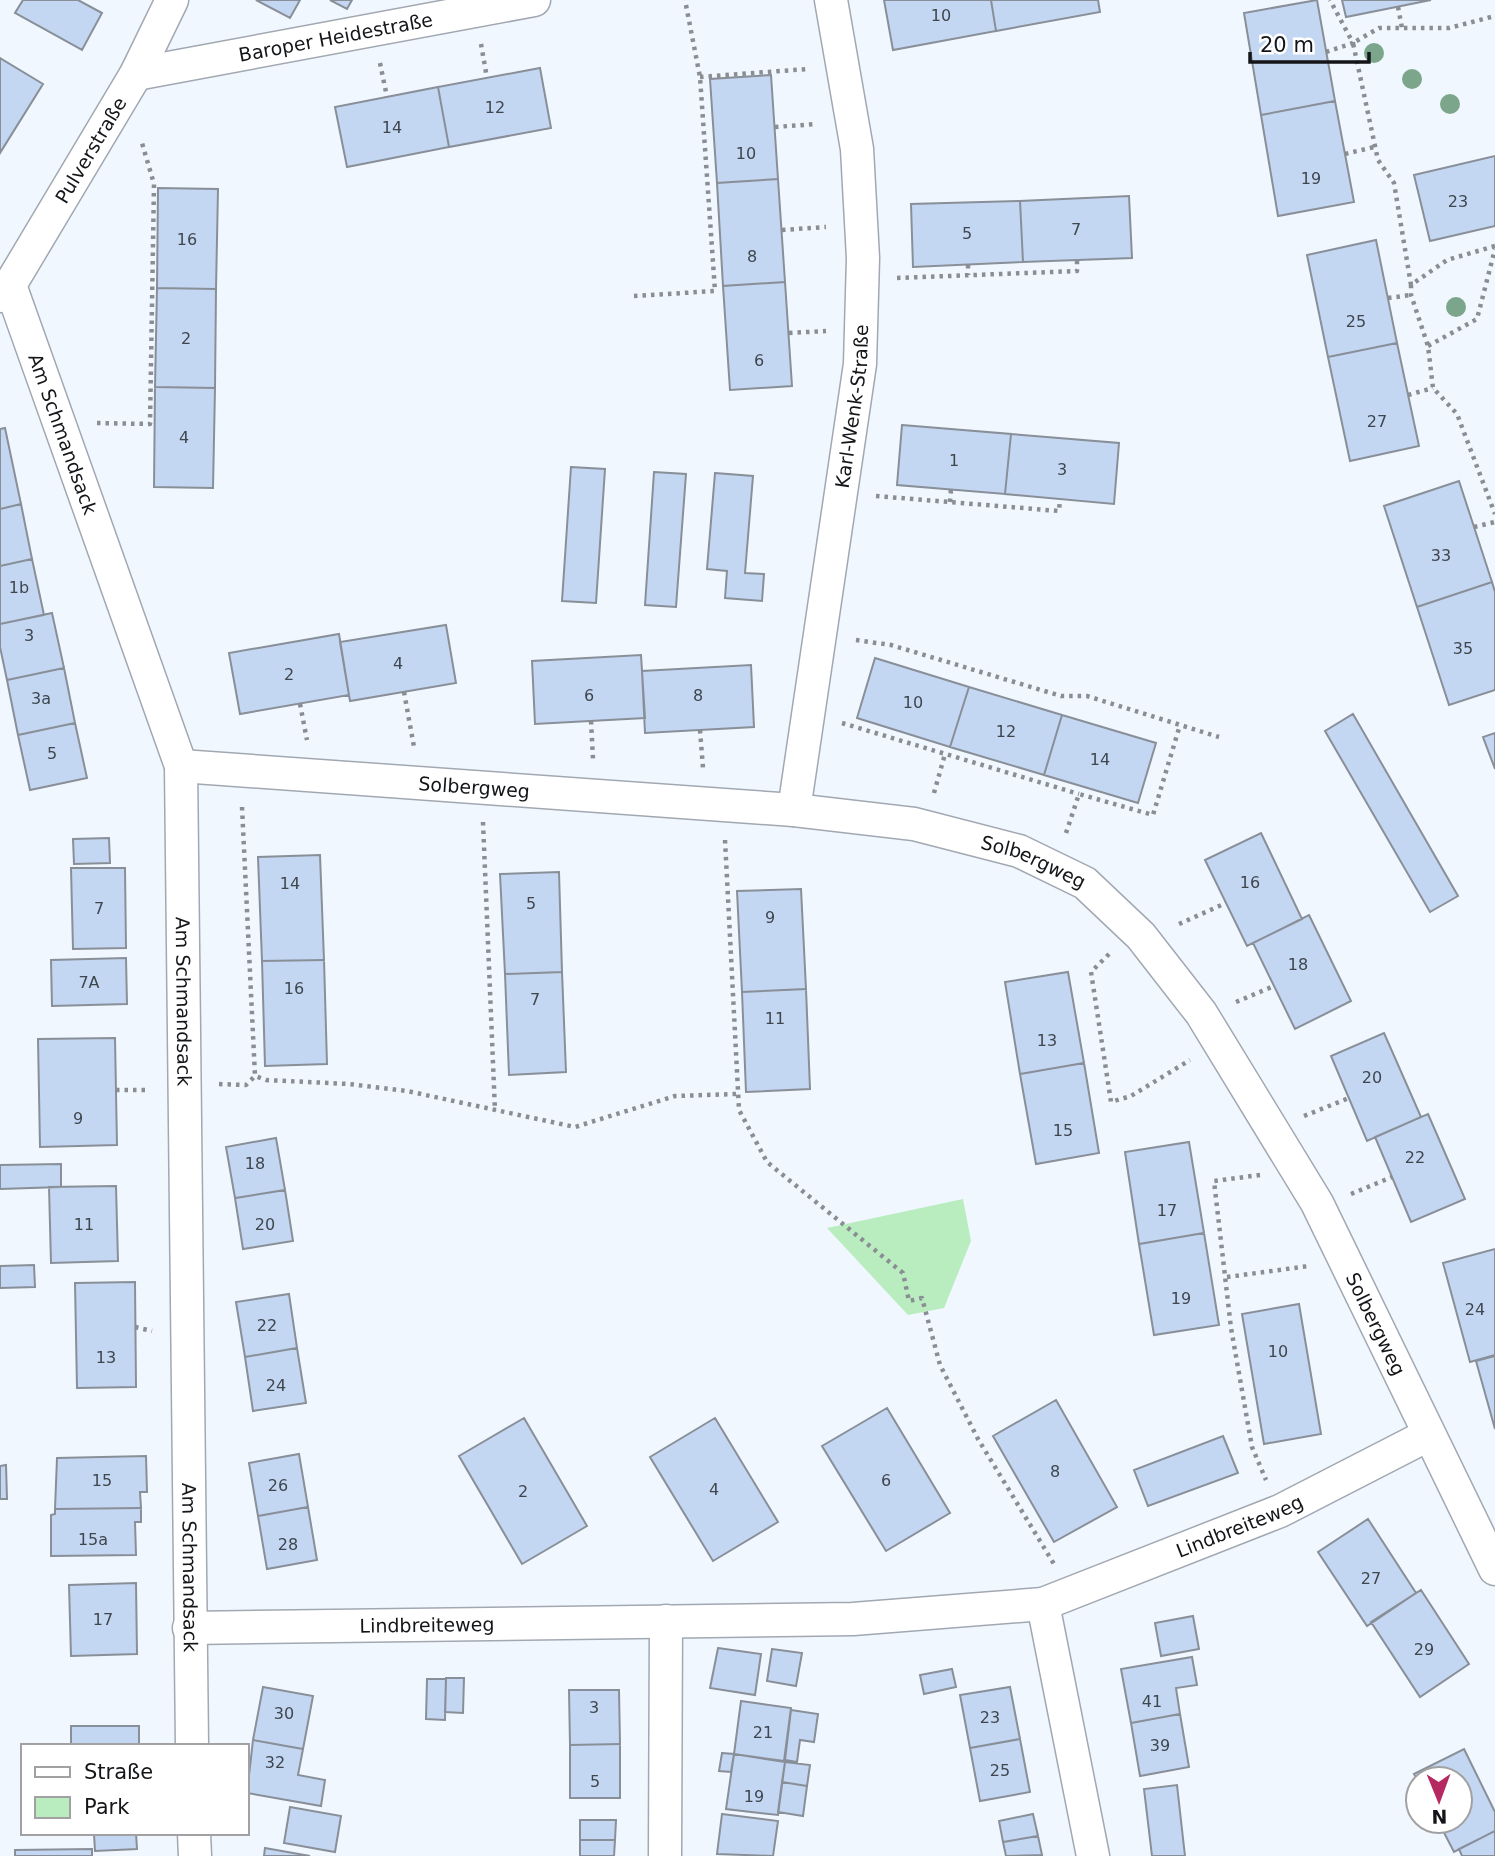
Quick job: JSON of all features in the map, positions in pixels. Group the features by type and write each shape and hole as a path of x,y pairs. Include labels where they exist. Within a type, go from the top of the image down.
{"street":[{"name":"Pulverstraße","path":"5,290 136,74 172,0"},
{"name":"Baroper Heidestraße","path":"136,74 534,0"},
{"name":"Karl-Wenk-Straße","path":"794,810 860,364 863,280 857,149 831,0"},
{"name":"Am Schmandsack","path":"5,290 181,766 192,1744"},
{"name":"Solbergweg","path":"181,766 794,810 915,824 1019,851 1085,883 1141,936 1201,1013 1317,1203 1428,1435 1487,1530 1495,1569"},
{"name":"Lindbreiteweg","path":"189,1628 853,1619 1043,1604 1280,1511 1428,1435"},
{"path":"1043,1604 1093,1856"},
{"path":"665,1856 666,1621"},
{"path":"194,1835 195,1856"}],"path":[{"path":"634,296 715,291 700,77 685,0"},
{"path":"1330,0 1353,43 1377,160 1394,183 1411,285 1410,295 1428,346 1433,388 1457,414 1495,514"},
{"path":"1398,6 1402,28"},
{"path":"1326,52 1353,43 1379,28 1450,28 1495,16"},
{"path":"481,42 487,78"},
{"path":"379,61 387,97"},
{"path":"700,77 817,69"},
{"path":"775,127 824,124"},
{"path":"88,423 149,424 155,184 142,144"},
{"path":"1345,154 1374,146"},
{"path":"782,230 833,226"},
{"path":"1411,285 1447,260 1495,247 1476,319 1428,346"},
{"path":"863,280 1077,271 1077,260"},
{"path":"968,265 968,275"},
{"path":"1388,298 1410,295"},
{"path":"789,334 830,330"},
{"path":"1408,395 1433,388"},
{"path":"950,502 951,489"},
{"path":"840,493 1059,511 1060,499"},
{"path":"1474,527 1495,522"},
{"path":"820,631 872,644 891,645 1061,696 1087,696 1219,737"},
{"path":"404,692 416,756"},
{"path":"300,704 308,748"},
{"path":"591,721 594,770"},
{"path":"841,723 1153,815 1180,725"},
{"path":"700,730 704,778"},
{"path":"932,798 945,754"},
{"path":"1063,842 1079,794"},
{"path":"242,804 256,1076"},
{"path":"482,811 495,1111"},
{"path":"724,830 739,1111 767,1162 903,1273 909,1301 922,1298 940,1366 978,1438 1059,1573"},
{"path":"1168,929 1226,903"},
{"path":"1116,947 1091,972 1111,1102 1131,1096 1196,1056"},
{"path":"1225,1007 1274,986"},
{"path":"184,1084 246,1084 256,1076"},
{"path":"256,1076 266,1080 407,1091 575,1127 675,1096 736,1094"},
{"path":"116,1090 153,1090"},
{"path":"1292,1120 1349,1098"},
{"path":"1267,1482 1252,1447 1231,1328 1214,1181 1268,1174"},
{"path":"1340,1199 1392,1177"},
{"path":"1227,1277 1318,1265"}],"green space":[{"path":"963,1199 971,1241 944,1308 908,1315 827,1228"}],"building":[{"path":"23,0 78,0 102,13 82,50 15,13"},
{"path":"256,0 300,0 290,18"},
{"path":"330,0 352,0 347,9"},
{"path":"884,0 991,0 996,31 893,50"},
{"path":"991,0 1098,0 1100,12 996,31"},
{"path":"1317,0 1335,101 1261,115 1244,13"},
{"path":"1342,0 1431,0 1346,17"},
{"path":"0,58 43,84 0,153"},
{"path":"540,68 551,128 449,147 438,87"},
{"path":"771,75 778,179 717,183 710,79"},
{"path":"438,87 449,147 347,167 335,107"},
{"path":"1335,101 1354,202 1278,216 1261,115"},
{"path":"1495,156 1495,226 1430,241 1414,175"},
{"path":"778,179 785,282 723,286 717,183"},
{"path":"158,188 218,189 216,289 157,288"},
{"path":"1129,196 1132,258 1023,262 1020,201"},
{"path":"1020,201 1023,262 913,267 911,204"},
{"path":"1376,240 1397,343 1328,357 1307,255"},
{"path":"785,282 792,386 730,390 723,286"},
{"path":"157,288 216,289 215,388 155,387"},
{"path":"1397,343 1419,446 1350,461 1328,357"},
{"path":"155,387 215,388 213,488 154,487"},
{"path":"902,425 1011,434 1005,494 897,485"},
{"path":"5,428 21,504 0,509 0,429"},
{"path":"1011,434 1119,443 1114,504 1005,494"},
{"path":"571,467 605,469 596,603 562,601"},
{"path":"654,472 686,474 676,607 645,605"},
{"path":"715,473 753,476 745,573 764,574 762,601 725,598 727,571 707,569"},
{"path":"1459,481 1492,582 1417,607 1384,506"},
{"path":"21,504 32,559 0,566 0,509"},
{"path":"32,559 44,615 0,624 0,566"},
{"path":"1492,582 1495,592 1495,690 1449,705 1417,607"},
{"path":"52,613 64,668 7,680 0,647 0,624"},
{"path":"446,625 456,683 350,701 340,642"},
{"path":"339,634 349,695 240,714 229,653"},
{"path":"641,655 645,718 535,724 532,661"},
{"path":"875,658 969,687 950,747 857,718"},
{"path":"751,665 754,727 645,733 642,671"},
{"path":"64,668 75,723 18,735 7,680"},
{"path":"969,687 1062,715 1044,775 950,747"},
{"path":"1353,714 1458,896 1430,912 1325,731"},
{"path":"1062,715 1156,743 1138,803 1044,775"},
{"path":"75,723 87,778 30,790 18,735"},
{"path":"1495,733 1495,769 1483,737"},
{"path":"1261,833 1302,919 1247,946 1205,860"},
{"path":"109,838 110,863 74,864 73,839"},
{"path":"320,855 324,960 262,961 258,857"},
{"path":"71,868 125,868 126,948 73,949"},
{"path":"559,872 562,972 505,974 500,874"},
{"path":"801,889 806,989 742,992 737,891"},
{"path":"1309,915 1351,1001 1295,1029 1253,943"},
{"path":"126,958 127,1004 52,1006 51,960"},
{"path":"324,960 327,1064 265,1066 262,961"},
{"path":"562,972 566,1072 509,1075 505,974"},
{"path":"1068,972 1084,1063 1020,1074 1005,982"},
{"path":"806,989 810,1089 746,1092 742,992"},
{"path":"1384,1033 1421,1117 1367,1141 1331,1056"},
{"path":"115,1038 117,1145 40,1147 38,1039"},
{"path":"1084,1063 1099,1153 1036,1164 1020,1074"},
{"path":"1428,1114 1465,1199 1411,1222 1375,1137"},
{"path":"276,1138 285,1190 235,1198 226,1147"},
{"path":"1189,1142 1204,1233 1139,1244 1125,1152"},
{"path":"61,1164 61,1187 0,1189 0,1165"},
{"path":"116,1186 118,1261 51,1263 49,1187"},
{"path":"285,1190 293,1241 243,1249 235,1198"},
{"path":"1204,1233 1219,1325 1154,1335 1139,1244"},
{"path":"1495,1249 1495,1355 1470,1362 1443,1263"},
{"path":"34,1265 35,1287 0,1288 0,1266"},
{"path":"135,1282 136,1387 77,1388 75,1283"},
{"path":"289,1294 297,1348 245,1357 236,1302"},
{"path":"1299,1304 1321,1434 1264,1444 1242,1314"},
{"path":"297,1348 306,1403 253,1411 245,1357"},
{"path":"1495,1356 1495,1429 1476,1361"},
{"path":"1056,1400 1117,1507 1054,1542 993,1436"},
{"path":"887,1408 950,1513 886,1551 822,1446"},
{"path":"524,1418 587,1526 522,1564 459,1456"},
{"path":"715,1418 778,1522 713,1561 650,1457"},
{"path":"1223,1436 1238,1473 1148,1506 1134,1470"},
{"path":"299,1454 308,1507 258,1516 249,1463"},
{"path":"146,1456 147,1492 140,1492 141,1508 55,1509 57,1458"},
{"path":"6,1465 7,1499 0,1499 0,1466"},
{"path":"308,1507 317,1560 267,1569 258,1516"},
{"path":"141,1508 141,1522 135,1522 136,1555 51,1556 51,1515 55,1514 55,1509"},
{"path":"1368,1519 1416,1593 1367,1626 1318,1552"},
{"path":"136,1583 137,1654 71,1656 69,1585"},
{"path":"1421,1590 1469,1664 1420,1697 1371,1622"},
{"path":"1193,1616 1199,1649 1161,1656 1155,1623"},
{"path":"718,1648 761,1654 755,1695 710,1688"},
{"path":"772,1649 802,1653 796,1686 767,1681"},
{"path":"1192,1657 1197,1685 1176,1688 1180,1714 1131,1723 1121,1669"},
{"path":"952,1669 956,1687 924,1694 920,1675"},
{"path":"446,1678 464,1678 463,1713 445,1712"},
{"path":"427,1679 446,1679 445,1720 426,1719"},
{"path":"263,1687 313,1696 303,1749 253,1740"},
{"path":"1010,1687 1020,1739 970,1748 960,1695"},
{"path":"569,1690 619,1690 620,1744 570,1745"},
{"path":"741,1701 791,1708 784,1761 734,1754"},
{"path":"791,1710 818,1714 814,1742 800,1740 797,1762 785,1760"},
{"path":"1180,1714 1189,1767 1140,1776 1131,1723"},
{"path":"71,1726 139,1726 139,1744 71,1744"},
{"path":"1020,1739 1030,1792 980,1801 970,1748"},
{"path":"253,1740 303,1749 298,1775 325,1780 321,1806 248,1793"},
{"path":"620,1744 620,1798 570,1798 570,1745"},
{"path":"1464,1749 1472,1765 1432,1765"},
{"path":"722,1753 734,1754 731,1772 719,1771"},
{"path":"734,1754 785,1762 778,1815 726,1809"},
{"path":"785,1762 810,1765 807,1786 782,1782"},
{"path":"1474,1769 1495,1812 1495,1831 1454,1852 1445,1835 1474,1835"},
{"path":"782,1782 807,1786 803,1816 778,1812"},
{"path":"1177,1785 1185,1856 1152,1856 1144,1789"},
{"path":"290,1807 341,1816 335,1852 284,1843"},
{"path":"722,1814 778,1821 773,1856 717,1854"},
{"path":"1033,1814 1038,1836 1003,1842 999,1821"},
{"path":"580,1820 616,1820 615,1840 580,1840"},
{"path":"1495,1831 1495,1856 1462,1856 1459,1849"},
{"path":"94,1835 136,1835 137,1849 95,1851"},
{"path":"1038,1836 1042,1855 1006,1856 1003,1842"},
{"path":"580,1840 615,1840 614,1856 580,1856"},
{"path":"265,1848 310,1856 264,1856"},
{"path":"92,1849 92,1856 15,1856 15,1850"}]}
